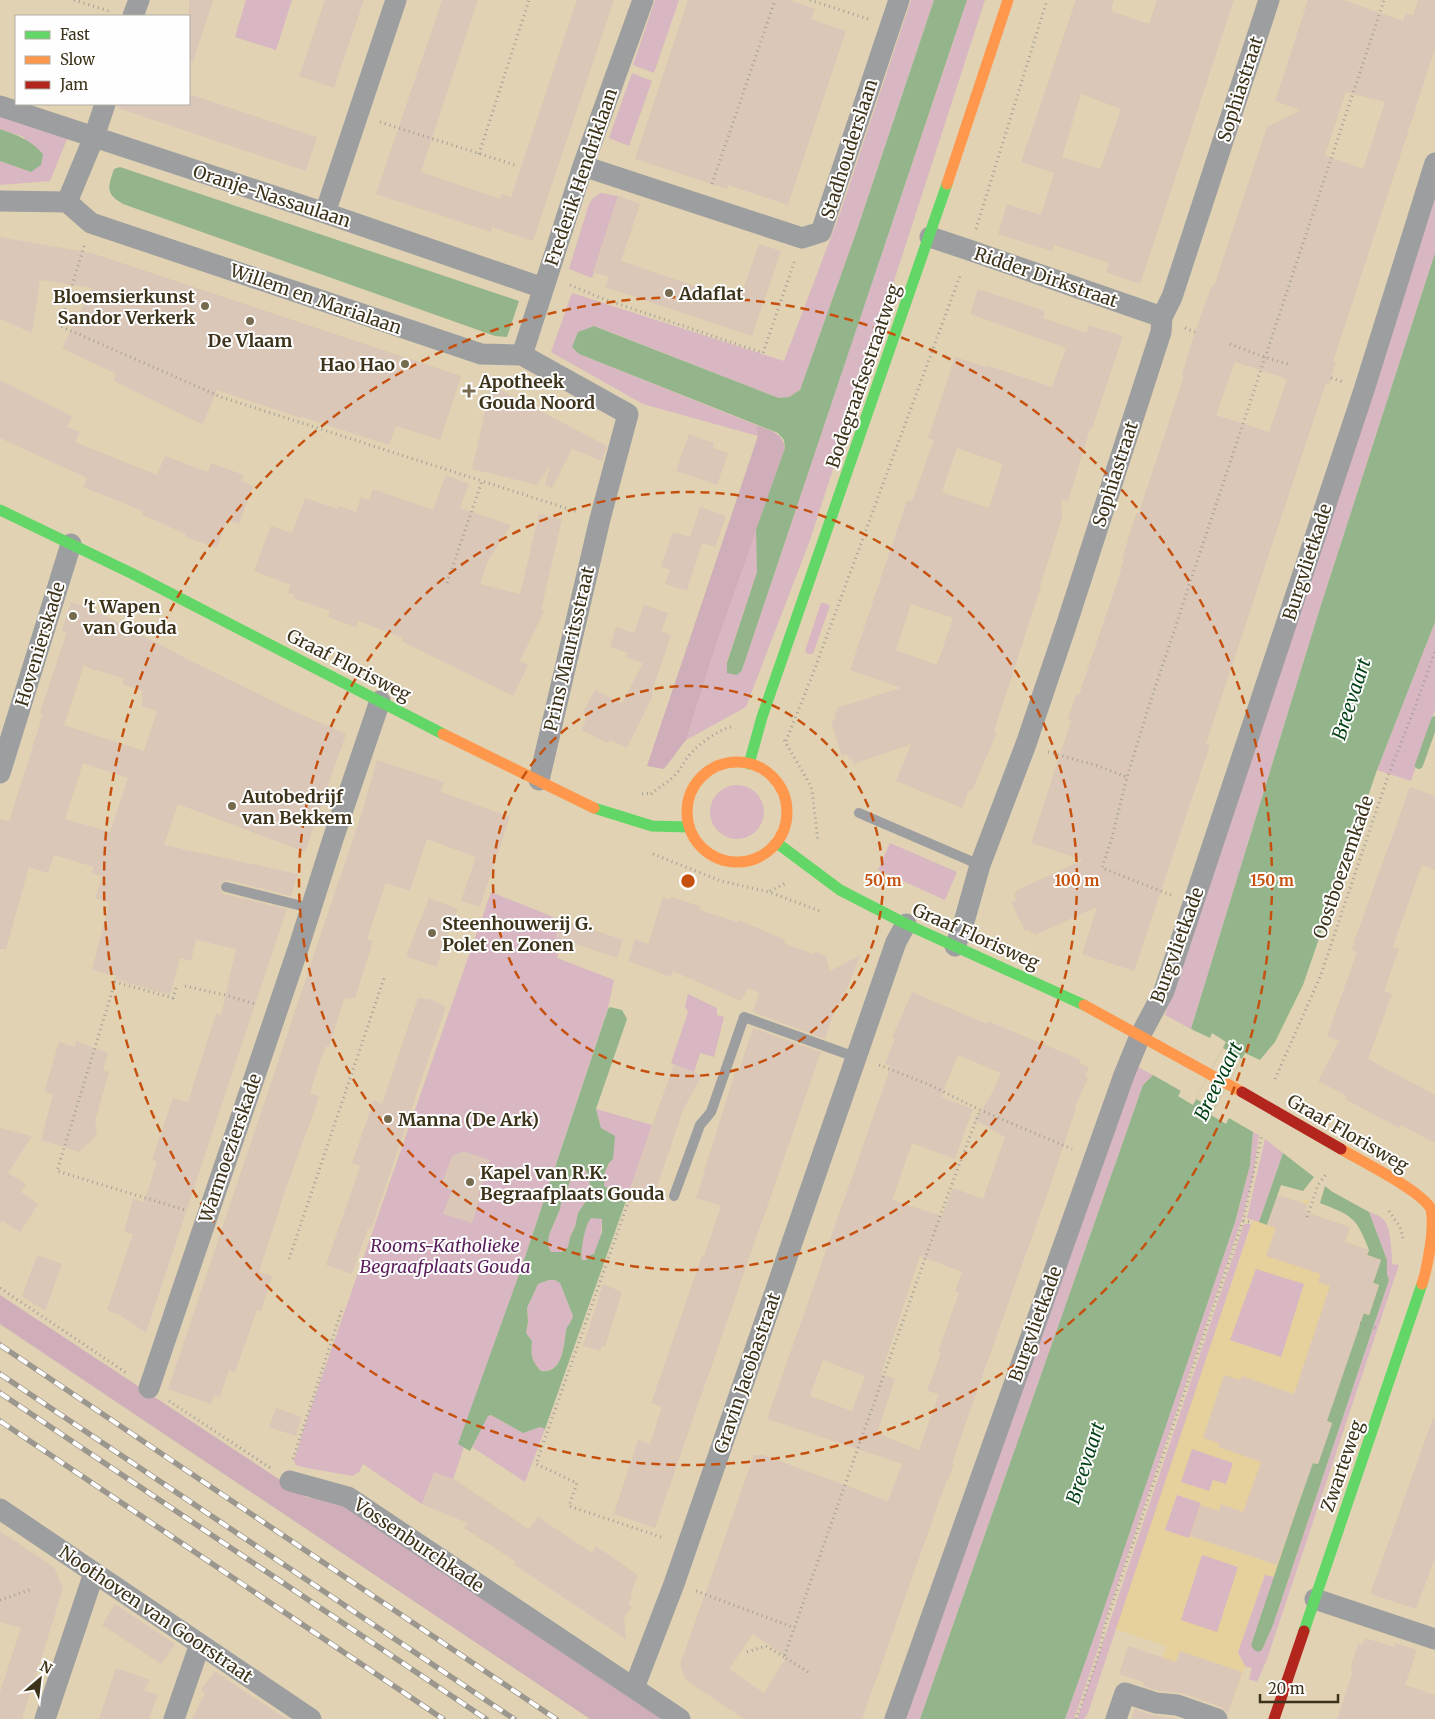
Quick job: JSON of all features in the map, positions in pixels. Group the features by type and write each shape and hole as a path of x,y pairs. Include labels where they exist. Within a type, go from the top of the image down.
{"main road":[{"name":"Bodegraafsestraatweg","path":"749,764 759,729 930,238 1008,0"},
{"name":"Graaf Florisweg","path":"0,510 72,544 462,744 539,780 588,806 652,826 689,827"},
{"path":"732,762 749,764 759,767 774,779 785,796 788,816 783,834 770,851 750,861 728,862 718,859 700,846 693,837 687,819 688,801 695,785 707,772 732,762"},
{"name":"Graaf Florisweg","path":"778,843 840,890 906,924 1072,998 1268,1106 1393,1178 1419,1195 1431,1209 1435,1222"},
{"name":"Zwarteweg","path":"1274,1719 1418,1300 1429,1260 1435,1222"}],"street":[{"path":"125,15 139,0"},
{"path":"326,213 396,0"},
{"name":"Frederik Hendriklaan","path":"522,355 583,166 643,0"},
{"name":"Stadhouderslaan","path":"802,238 821,232 898,0"},
{"name":"Sophiastraat","path":"955,946 962,929 980,865 1026,744 1161,332 1162,317 1172,297 1269,0"},
{"path":"0,201 67,202 94,137 105,105"},
{"name":"Oranje-Nassaulaan","path":"0,106 326,213 546,282"},
{"name":"Burgvlietkade","path":"895,1719 1124,1075 1140,1036 1164,991 1361,400 1435,163"},
{"path":"583,166 802,238"},
{"name":"Willem en Marialaan","path":"67,202 91,223 481,354 522,355 628,414"},
{"name":"Ridder Dirkstraat","path":"930,238 970,250 1162,317"},
{"name":"Prins Mauritsstraat","path":"539,780 600,519 628,414"},
{"name":"Hovenierskade","path":"0,774 72,544"},
{"name":"Warmoezierskade","path":"149,1388 380,701"},
{"name":"Gravin Jacobastraat","path":"634,1688 674,1584 858,1058 896,942 906,924"},
{"name":"Vossenburchkade","path":"292,1481 348,1497 680,1719"},
{"name":"Noothoven van Goorstraat","path":"0,1509 312,1719"},
{"path":"45,1719 94,1573"},
{"path":"1315,1599 1435,1639"},
{"path":"174,1719 200,1644"},
{"path":"1116,1719 1125,1693 1156,1703 1177,1705 1217,1719"}],"lane":[{"path":"859,813 980,865"},
{"path":"226,887 310,908"},
{"path":"674,1196 700,1125 711,1112 744,1017 858,1058"}],"path":[{"path":"74,0 125,15"},
{"path":"479,154 529,0"},
{"path":"705,206 774,0"},
{"path":"810,0 889,28"},
{"path":"786,741 812,676 970,250 1047,0"},
{"path":"1194,903 1102,868 1111,842 1127,777 1264,357 1384,0"},
{"path":"358,115 518,166"},
{"path":"91,223 60,326 221,397 600,519"},
{"path":"546,282 601,298 763,353 802,238"},
{"path":"1230,344 1291,365"},
{"path":"447,583 482,481"},
{"name":"Oostboezemkade","path":"1274,1081 1320,977 1388,776 1435,652"},
{"path":"769,892 721,881 664,858 652,826 652,793 665,785 688,757 719,731 737,726 759,729 786,741 812,790 818,841"},
{"path":"1026,744 1127,777"},
{"path":"289,1259 385,975"},
{"path":"176,988 173,998 115,982 57,1171 207,1216"},
{"path":"185,986 226,995 277,1011"},
{"path":"858,1058 930,1085 980,1110 1094,1158"},
{"path":"1076,1719 1098,1654 1105,1625 1243,1221 1268,1106"},
{"path":"784,1657 944,1205 980,1110"},
{"path":"1307,1217 1318,1185 1327,1173"},
{"path":"648,1200 631,1194 536,1464 577,1483 570,1506 686,1546"},
{"path":"1243,1221 1252,1222"},
{"path":"0,1288 292,1481"},
{"path":"292,1481 292,1461 342,1308"},
{"path":"1360,1323 1375,1328"},
{"path":"674,1584 795,1628"},
{"path":"0,1600 32,1589"},
{"path":"747,1652 766,1646 808,1672"}],"shaded area":[{"path":"756,425 778,435 785,448 716,645 686,740 664,769 647,766 758,436"},
{"path":"1278,1195 1303,1203 1304,1199 1309,1200 1304,1216 1315,1220 1316,1216 1350,1227 1346,1242 1369,1250 1381,1260 1379,1285 1369,1315 1363,1313 1327,1421 1332,1423 1318,1464 1313,1463 1274,1577 1265,1575 1238,1652 1245,1666 1231,1706 1156,1681 1166,1646 1115,1629 1253,1220 1267,1224"},
{"path":"0,1295 306,1497 341,1501 669,1719 590,1719 0,1324"}],"green space":[{"path":"246,0 292,0 276,50 235,37"},
{"path":"655,0 679,0 654,73 633,65"},
{"path":"911,0 934,0 857,230 800,390 789,397 779,398 595,326 578,332 572,347 579,354 756,425 758,436 643,404 551,352 572,293 784,361 839,216"},
{"path":"967,0 985,0 810,540 746,707 686,740 716,645 756,530 757,572 727,663 742,670"},
{"path":"632,73 652,81 629,146 609,138"},
{"path":"0,112 69,134 50,181 0,185 0,161 31,172 24,137 0,129"},
{"path":"601,193 618,196 592,278 569,269 589,204 593,198"},
{"path":"1435,193 1435,253 1320,608 1191,1029 1165,1015"},
{"path":"821,603 830,605 813,654 808,654 805,651"},
{"path":"1435,622 1435,709 1411,781 1377,770"},
{"path":"732,785 742,785 756,793 762,802 764,812 762,822 756,831 742,839 732,839 722,834 715,827 710,817 710,807 715,797 722,790"},
{"path":"890,843 957,872 945,900 878,870"},
{"name":"Rooms-Katholieke Begraafplaats Gouda","path":"491,892 568,923 557,958 614,980 608,1008 521,1269 459,1444 464,1447 442,1512 422,1504 363,1464 359,1472 352,1476 302,1467 296,1465 294,1461"},
{"path":"688,994 717,1008 717,1015 724,1017 714,1057 700,1053 694,1072 671,1063 688,1012 685,1006"},
{"path":"1136,1066 1153,1075 1143,1085 920,1719 906,1719"},
{"path":"596,1109 652,1125 627,1198 604,1186 605,1172 609,1163"},
{"path":"1253,1132 1259,1135 1253,1176 1242,1219 1104,1624 1098,1649 1074,1719 1065,1719 1235,1222 1250,1165"},
{"path":"1265,1139 1283,1153 1259,1222 1247,1218"},
{"path":"585,1170 588,1174 590,1186 586,1202 578,1213 568,1247 562,1252 551,1252 548,1246 549,1235 560,1209 562,1197 568,1189 574,1172"},
{"path":"1369,1212 1384,1220 1391,1241 1392,1264 1399,1265 1267,1659 1257,1682 1249,1679 1252,1668 1245,1666 1238,1652 1265,1575 1274,1577 1251,1645 1262,1650 1273,1625 1389,1280 1387,1260"},
{"path":"591,1217 602,1219 600,1238 592,1255 588,1259 582,1260 584,1238"},
{"path":"1244,1224 1251,1224 1088,1713 1084,1719 1077,1719"},
{"path":"1256,1269 1304,1284 1281,1357 1230,1340"},
{"path":"555,1280 560,1283 573,1316 566,1330 563,1350 558,1363 554,1368 541,1371 533,1361 532,1341 526,1333 528,1322 527,1308 538,1284"},
{"path":"491,1415 523,1433 540,1427 545,1429 525,1482 472,1447 488,1416"},
{"path":"1192,1449 1233,1463 1226,1484 1213,1480 1209,1491 1181,1482"},
{"path":"1177,1495 1201,1503 1189,1538 1165,1530"},
{"path":"1202,1555 1238,1567 1217,1632 1181,1620"}],"water":[{"path":"934,0 967,0 742,670 737,675 727,673 727,663 757,572 756,530 785,448 784,440 778,433 579,354 572,347 578,332 594,326 779,398 789,397 800,390 857,230"},
{"path":"0,129 23,138 34,145 43,154 41,165 31,172 0,161"},
{"path":"120,167 519,301 507,337 495,336 123,204 113,197 109,185 114,169"},
{"name":"Breevaart","path":"1435,253 1435,622 1377,770 1303,985 1275,1042 1260,1060 1245,1053 1211,1115 1226,1124 1229,1118 1253,1132 1250,1165 1235,1222 1101,1617 1065,1719 920,1719 1143,1085 1153,1075 1181,1091 1178,1096 1193,1105 1226,1042 1212,1033 1210,1038 1191,1029 1320,608"},
{"path":"610,1007 622,1010 627,1019 596,1109 601,1128 615,1136 613,1159 605,1172 604,1186 627,1198 545,1429 540,1427 523,1433 491,1415 488,1416 470,1451 458,1444 521,1269","holes":["585,1170 588,1174 590,1186 586,1201 578,1213 568,1247 562,1252 551,1252 548,1246 549,1235 560,1209 562,1197 568,1189 574,1172","591,1218 602,1219 602,1232 594,1254 590,1255 586,1260 582,1260 584,1239","549,1280 555,1280 560,1283 573,1316 566,1330 561,1357 554,1368 548,1371 541,1371 533,1361 532,1341 526,1333 528,1322 527,1308 538,1284"]},
{"path":"1283,1153 1314,1177 1303,1191 1281,1185 1267,1225 1259,1222"},
{"path":"1325,1186 1369,1212 1387,1260 1389,1280 1273,1625 1262,1650 1258,1652 1251,1645 1312,1463 1318,1464 1332,1423 1326,1421 1363,1313 1369,1315 1379,1285 1373,1283 1381,1260 1367,1255 1369,1250 1360,1230 1352,1219 1320,1203"}],"pier":[{"path":"1223,1048 1242,1059 1214,1109 1196,1099"}],"building":[{"path":"189,0 213,0 193,62 190,61"},
{"path":"325,0 364,0 334,88 299,76"},
{"path":"442,0 478,0 421,172 500,199 502,194 511,197 577,0 614,0 533,241 492,227 491,232 376,194"},
{"path":"688,0 790,0 815,9 811,19 846,31 788,205 728,185 727,189 635,159"},
{"path":"1076,0 1114,0 1111,11 1149,24 1157,0 1234,0 1140,284 1106,272 1109,263 1054,245 1052,251 998,234 1007,204 1041,215 1054,173 1021,162","holes":["1081,94 1121,109 1100,169 1062,157"]},
{"path":"1308,0 1343,0 1403,21 1406,13 1413,16 1418,0 1435,0 1435,49 1333,362 1336,363 1329,384 1326,383 1279,524 1206,744 1210,745 1134,971 1082,954 1097,907 1035,935 1029,929 1025,931 1011,902 1016,900 1015,891 1083,860 1031,843 1071,721 1068,719 1076,694 1079,695 1124,560 1122,559 1136,514 1139,512 1184,376 1182,375 1189,350 1212,285 1214,286 1267,127 1301,110 1275,101","holes":["1346,92 1385,102 1363,169 1325,155","1235,362 1287,379 1269,432 1216,415"]},
{"path":"190,94 317,137 306,171 118,108 119,105 190,105"},
{"name":"Adaflat","path":"618,196 640,204 621,261 739,301 759,244 781,251 752,336 605,287 609,277 593,272"},
{"path":"0,237 91,253 461,376 440,440 396,426 389,445 217,390 203,424 193,420 114,381 116,374 62,348 92,288 40,280 32,333 0,319"},
{"path":"978,289 1045,311 1043,318 1086,333 1089,325 1123,336 1092,429 1090,429 1068,501 1061,499 1062,518 994,731 997,732 972,791 969,790 962,808 896,781 911,744 854,764 847,754 842,756 831,721 836,719 834,713 837,712 836,708 901,688 850,670 907,500 912,501 934,440 928,438 955,357 985,367 986,365 1052,387 1066,348 970,314","holes":["957,448 1003,464 989,508 942,492","911,604 953,618 937,665 896,650"]},
{"path":"0,380 72,416 67,427 80,432 75,442 157,475 165,456 208,472 211,463 244,475 241,481 253,486 239,524 227,520 217,548 185,537 186,534 142,515 143,511 83,487 87,478 0,438"},
{"path":"491,385 607,446 602,461 572,449 552,488 545,485 550,465 537,485 472,469"},
{"path":"689,434 714,443 713,448 728,453 717,485 676,471"},
{"path":"446,475 469,484 460,508 511,525 488,561 480,584 520,594 539,514 562,519 541,610 544,611 520,661 528,665 513,696 401,641 403,638 358,621 356,627 328,617 330,611 293,598 294,595 288,593 291,585 254,571 271,526 292,533 305,498 338,509 339,506 356,512 361,497 369,500 373,489 433,510"},
{"path":"700,507 726,516 715,547 702,543 687,591 665,584 670,570 661,567 672,533 690,537"},
{"path":"71,602 82,606 83,604 191,661 291,710 346,734 305,852 178,804 164,845 298,874 291,896 228,880 220,885 220,889 224,894 287,909 146,1333 120,1315 107,1310 133,1234 124,1232 133,1199 144,1202 157,1162 152,1160 173,1098 188,1102 216,1013 221,1015 236,949 196,940 191,961 180,958 170,995 115,979 116,976 92,970 109,903 95,898 102,876 91,873 94,867 54,855 48,873 29,867 6,949 0,949 0,819 9,821 43,714 40,713 67,632 62,630","holes":["84,665 94,671 124,679 122,684 143,691 141,706 157,711 144,751 64,725","83,763 128,778 110,832 65,819"]},
{"path":"644,605 668,613 661,631 671,635 651,694 653,695 627,748 610,740 608,743 581,730 588,715 583,712 595,690 622,703 643,663 626,657 628,653 610,647 616,627 634,633"},
{"path":"377,760 444,782 441,792 510,817 480,907 461,901 476,857 427,839 410,891 386,883 367,939 373,941 355,998 344,999 329,1047 326,1046 310,1093 319,1096 285,1191 259,1272 272,1276 261,1311 257,1310 235,1372 229,1370 220,1397 214,1395 211,1404 168,1389 363,809"},
{"path":"1410,787 1435,796 1435,870 1422,865 1394,943 1393,947 1399,949 1384,991 1392,994 1368,1059 1435,1095 1435,1143 1401,1125 1399,1128 1345,1099 1347,1096 1318,1081 1339,1041 1327,1036 1357,952 1352,950 1355,939"},
{"path":"663,897 670,900 671,897 701,907 700,910 737,922 738,920 786,940 784,943 813,954 816,952 826,956 830,971 861,955 840,1005 837,1003 825,1039 753,1012 759,993 748,988 741,1001 673,971 671,977 628,961 635,939 648,944"},
{"name":"Steenhouwerij G. Polet en Zonen","path":"429,898 458,909 436,967 406,956"},
{"path":"562,919 623,940 617,958 555,937"},
{"path":"912,992 987,1024 988,1021 1081,1060 1079,1063 1089,1067 1085,1076 1088,1078 1075,1107 1047,1195 952,1463 954,1464 862,1719 744,1719 686,1680 680,1665 754,1455 763,1455 888,1501 902,1464 767,1419 891,1066 885,1064 895,1039 892,1038","holes":["958,1055 1001,1073 991,1095 975,1120 1005,1137 983,1199 953,1188 942,1216 892,1200 912,1143 955,1159 973,1109 941,1097","920,1256 962,1272 955,1291 959,1293 938,1352 941,1353 927,1391 939,1394 919,1450 877,1433 895,1379 881,1374","823,1360 865,1376 852,1411 810,1396","753,1634 786,1657 764,1693 729,1669"]},
{"name":"Manna (De Ark)","path":"418,998 430,999 446,1007 371,1229 368,1228 352,1274 326,1265 360,1166 352,1163 374,1100 382,1104"},
{"path":"753,1028 821,1052 655,1528 614,1514 638,1440 650,1444 662,1407 651,1403 721,1206 696,1198 735,1072 738,1073"},
{"path":"76,1041 108,1053 103,1070 109,1072 95,1121 97,1129 95,1137 79,1152 41,1140 53,1094 44,1092 59,1042 75,1047"},
{"path":"674,1064 702,1075 683,1110 653,1199 629,1191"},
{"path":"0,1128 32,1136 8,1173 26,1184 21,1192 38,1204 20,1232 2,1221 0,1224"},
{"name":"Kapel van R.K. Begraafplaats Gouda","path":"463,1151 490,1160 478,1196 480,1197 472,1223 443,1214 452,1190 441,1186 452,1156"},
{"path":"1278,1195 1308,1205 1305,1212 1350,1227 1345,1242 1369,1250 1367,1255 1381,1260 1373,1283 1379,1285 1369,1315 1364,1313 1327,1421 1332,1423 1318,1464 1313,1463 1277,1565 1190,1536 1201,1505 1219,1511 1221,1504 1243,1512 1261,1462 1218,1447 1219,1443 1203,1438 1224,1375 1240,1380 1242,1376 1294,1394 1330,1286 1318,1282 1321,1274 1266,1256 1276,1228 1267,1225"},
{"path":"37,1255 62,1264 45,1311 22,1296"},
{"path":"603,1284 622,1292 605,1347 602,1346 600,1351 583,1346"},
{"path":"276,1408 302,1417 296,1436 269,1427"},
{"path":"1433,1418 1435,1419 1435,1558 1416,1609 1370,1594"},
{"path":"434,1472 454,1479 529,1529 538,1517 592,1553 596,1546 638,1575 630,1596 633,1597 628,1604 632,1606 624,1618 626,1639 537,1580 514,1564 516,1562 464,1528 467,1523 422,1504"},
{"path":"0,1531 54,1567 63,1589 22,1719 0,1719 0,1692 21,1628 0,1622"},
{"path":"115,1604 175,1644 161,1664 102,1625"},
{"path":"1365,1638 1394,1647 1395,1643 1417,1650 1405,1685 1435,1695 1435,1719 1337,1719 1352,1674 1351,1665 1358,1644 1362,1645"},
{"path":"1128,1646 1176,1662 1180,1651 1242,1672 1228,1714 1221,1707 1181,1693 1159,1691 1143,1686 1144,1682 1119,1674"},
{"path":"116,1668 150,1680 144,1690 158,1695 149,1719 99,1719"},
{"path":"215,1671 287,1719 192,1719 205,1693 201,1690"},
{"path":"1135,1709 1152,1715 1179,1719 1131,1719"}],"waterway":[{"path":"1419,765 1435,720"}],"railway":[{"path":"0,1345 556,1719"},
{"path":"0,1374 514,1719"},
{"path":"0,1393 486,1719"},
{"path":"0,1421 443,1719"}],"traffic: fast":[{"path":"749,764 762,717 947,184"},
{"path":"0,510 133,574 443,734"},
{"path":"594,808 652,826 689,827"},
{"path":"777,843 840,890 906,924 1084,1005"},
{"path":"1304,1631 1422,1284"}],"traffic: slow":[{"path":"947,184 1008,0"},
{"path":"443,734 594,808"},
{"path":"737,762 756,765 773,776 784,793 787,812 784,831 773,848 756,859 737,862 718,859 701,848 690,831 687,812 690,793 701,776 718,765 737,762"},
{"path":"1084,1005 1242,1092"},
{"path":"1341,1149 1404,1185 1431,1209 1430,1246 1422,1284"}],"traffic: jam":[{"path":"1242,1092 1341,1149"},
{"path":"1274,1719 1304,1631"}],"place":[{"name":"Adaflat","path":"669,293"},
{"name":"Bloemsierkunst Sandor Verkerk","path":"205,306"},
{"name":"De Vlaam","path":"250,321"},
{"name":"Hao Hao","path":"405,364"},
{"name":"Apotheek Gouda Noord","path":"469,391"},
{"name":"'t Wapen van Gouda","path":"73,616"},
{"name":"Autobedrijf van Bekkem","path":"232,806"},
{"name":"Steenhouwerij G. Polet en Zonen","path":"432,933"},
{"name":"Manna (De Ark)","path":"388,1119"},
{"name":"Kapel van R.K. Begraafplaats Gouda","path":"470,1182"}]}
